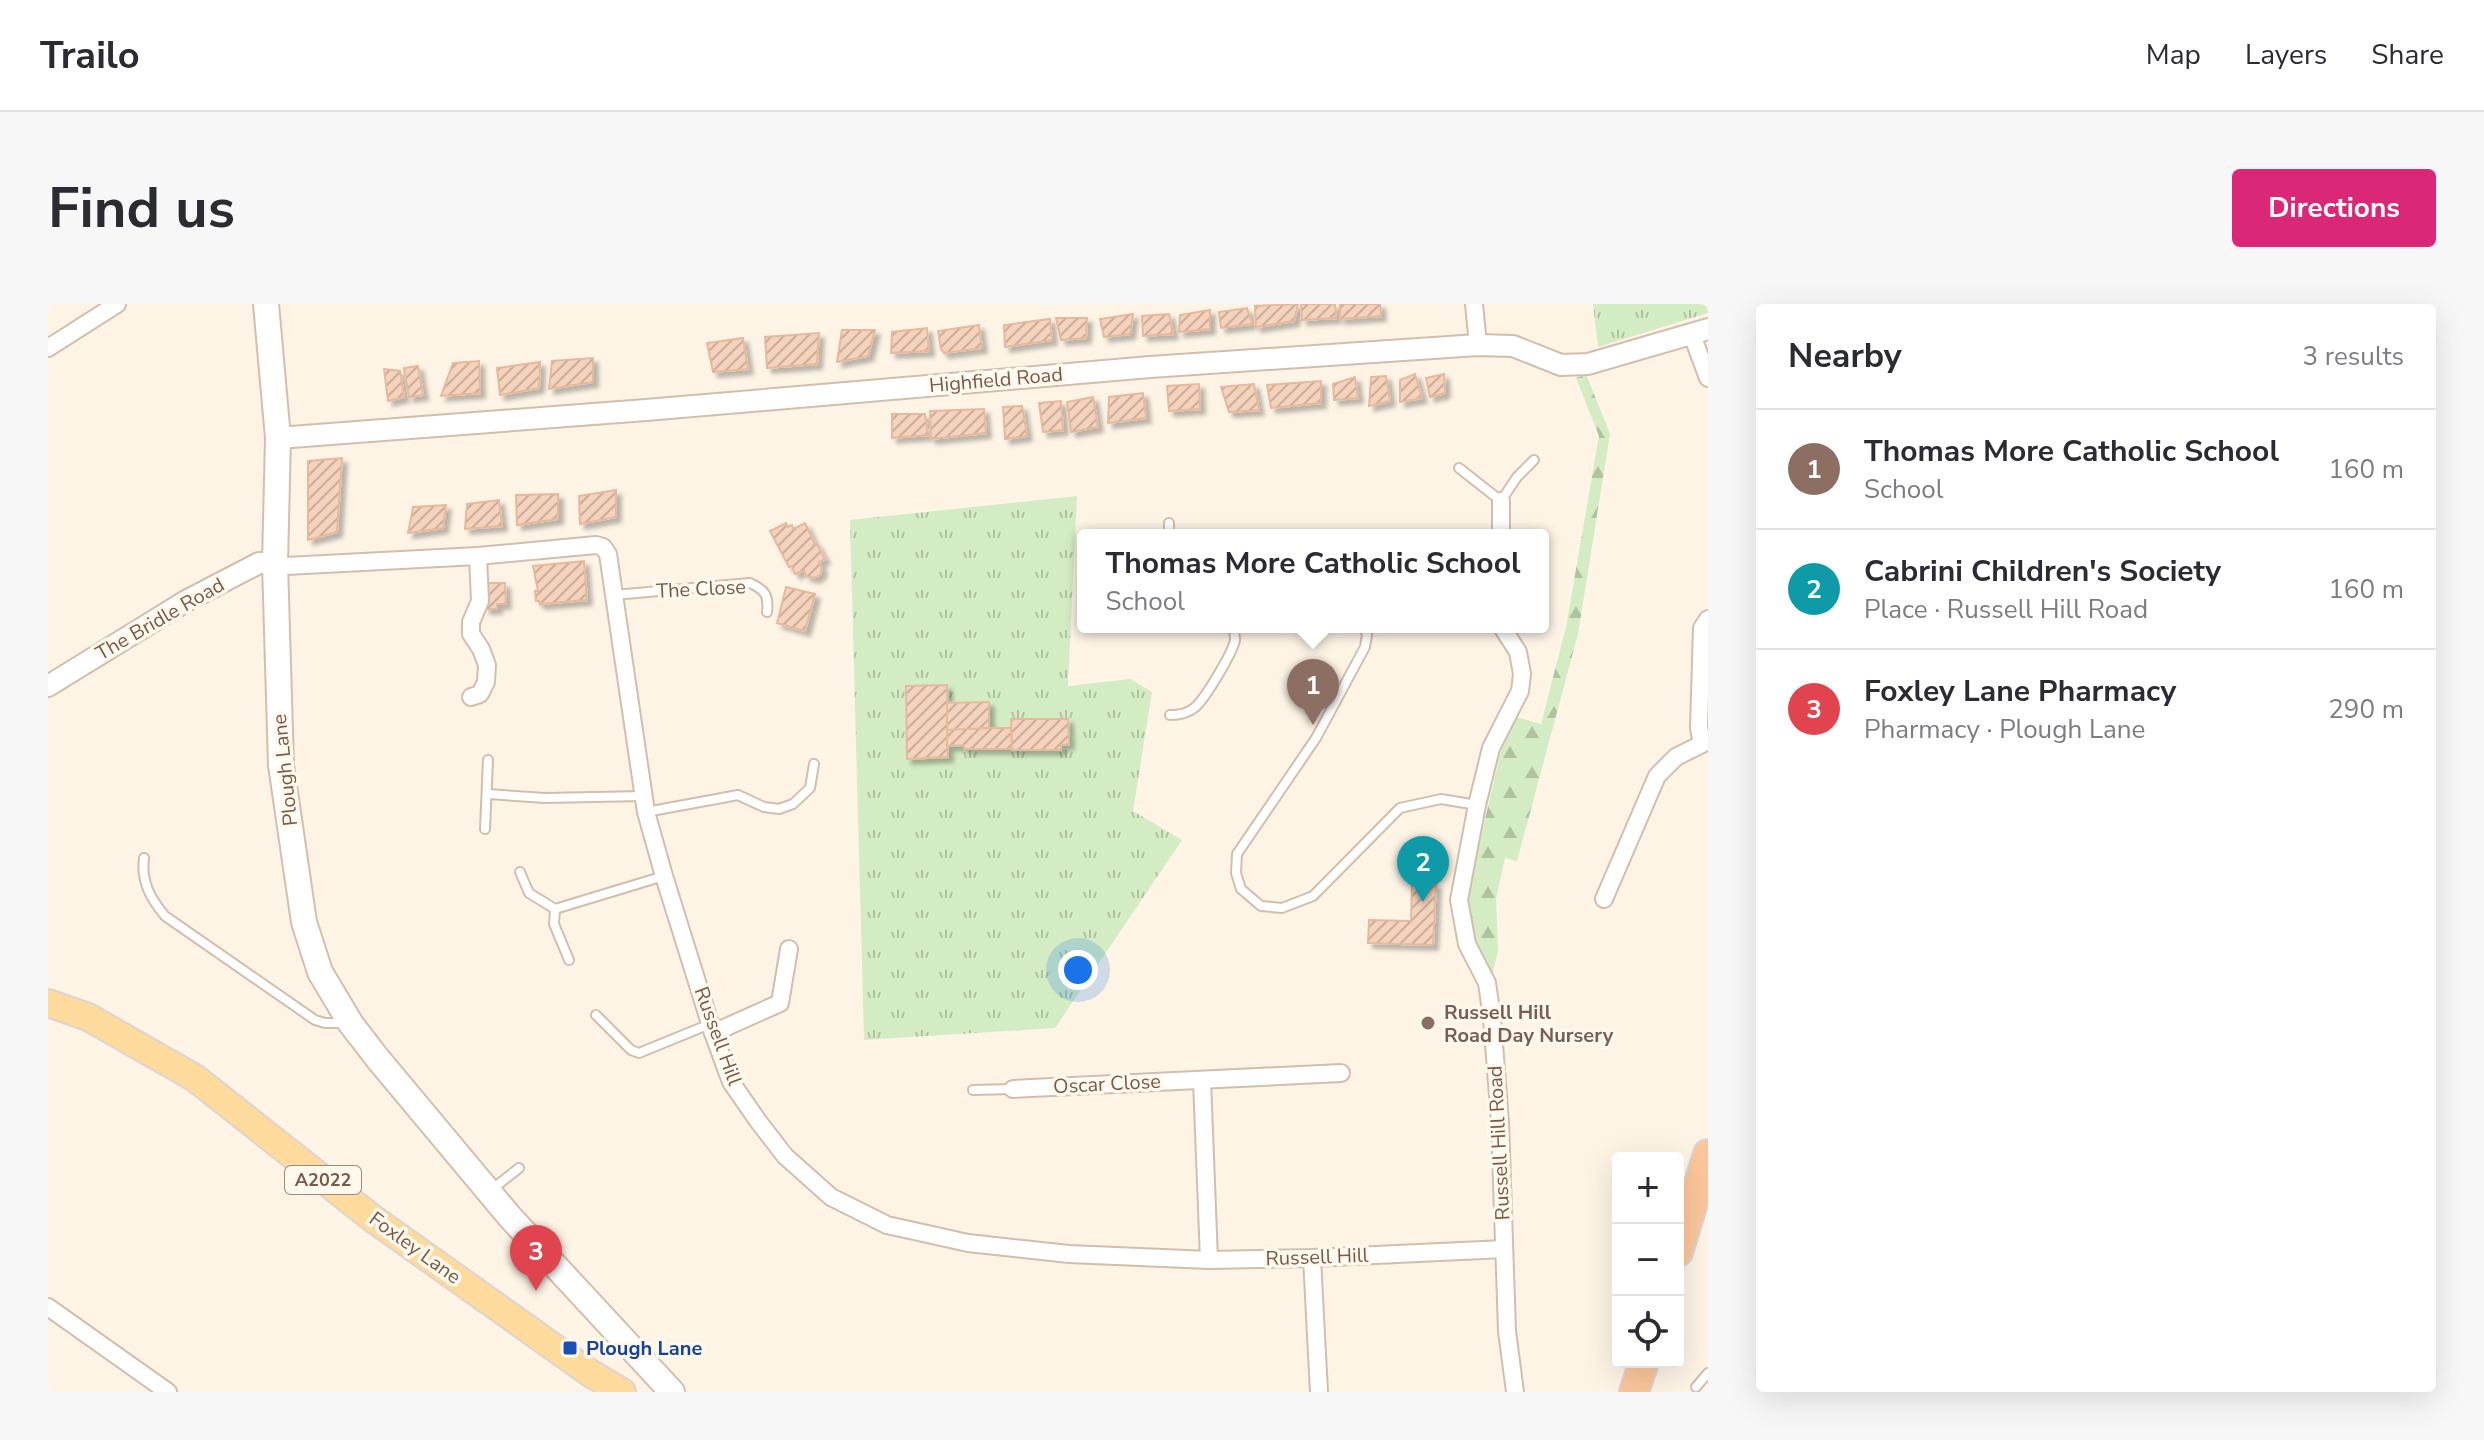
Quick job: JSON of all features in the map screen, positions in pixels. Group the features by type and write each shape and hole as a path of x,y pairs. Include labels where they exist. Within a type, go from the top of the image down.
{"highway":[{"path":"1684,1232 1708,1154"},
{"path":"1634,1392 1642,1368"}],"main road":[{"name":"Plough Lane","path":"266,304 278,438 275,563 281,765 304,922 320,972 351,1024 489,1192 672,1392"},
{"name":"Foxley Lane","path":"48,1003 88,1017 195,1078 372,1218 590,1373 622,1392"}],"street":[{"path":"48,348 117,304"},
{"path":"1474,304 1478,345"},
{"path":"1700,332 1708,378"},
{"name":"Highfield Road","path":"278,438 1139,368 1478,345 1513,346 1561,365 1588,364 1700,332"},
{"path":"1501,501 1501,529"},
{"name":"Russell Hill","path":"275,563 286,566 478,556 596,545 603,547 608,554 644,804 712,1028 731,1082 785,1156 831,1197 887,1225 968,1243 1069,1254 1209,1260 1504,1249"},
{"path":"471,697 480,694 486,682 487,665 471,634 471,622 480,601 478,556"},
{"name":"The Bridle Road","path":"48,686 186,601 259,563 275,563"},
{"path":"1604,899 1657,776 1676,757 1705,744 1699,728 1702,628 1708,619"},
{"name":"Russell Hill Road","path":"1506,633 1518,652 1522,674 1520,691 1491,748 1459,900 1467,944 1487,983 1491,1007 1500,1122 1507,1331 1515,1392"},
{"path":"712,1028 780,1003 789,949"},
{"name":"Oscar Close","path":"1013,1089 1341,1073"},
{"path":"1202,1080 1209,1260"},
{"path":"1312,1258 1319,1392"},
{"path":"48,1307 168,1392"}],"lane":[{"path":"1459,468 1501,501 1517,477 1534,460"},
{"path":"1169,523 1169,529"},
{"name":"The Close","path":"613,595 750,583 763,589 769,599 767,612"},
{"path":"1170,715 1193,710 1202,700 1232,648 1234,633"},
{"path":"1366,633 1365,647 1316,738 1237,854 1236,873 1241,889 1261,906 1282,908 1313,896 1400,808 1441,799 1477,805"},
{"path":"485,829 488,760"},
{"path":"488,794 644,804 738,795 764,807 779,809 793,804 810,788 814,764"},
{"path":"144,858 145,883 152,900 165,916 315,1020 351,1024"},
{"path":"520,872 529,893 555,909 664,876"},
{"path":"555,909 554,924 569,960"},
{"path":"596,1015 631,1050 639,1053 712,1028"},
{"path":"973,1090 1013,1089"},
{"path":"489,1192 519,1168"},
{"path":"1696,1387 1708,1373"}],"green space":[{"path":"1593,304 1708,304 1708,313 1598,347"},
{"path":"1586,374 1610,434 1578,634 1517,861 1505,858 1496,899 1498,951 1491,980 1473,941 1466,901 1501,751 1516,717 1541,724 1566,627 1599,436 1576,378"},
{"path":"1077,496 1068,686 1130,679 1152,692 1133,811 1182,840 1055,1028 864,1040 850,520"}],"building":[{"path":"1298,304 1294,321 1256,327 1255,306"},
{"path":"1301,304 1335,304 1336,318 1302,320"},
{"path":"1340,304 1380,304 1381,316 1340,319"},
{"path":"1247,308 1252,324 1221,328 1219,312"},
{"path":"1210,310 1210,329 1179,332 1180,315"},
{"path":"1133,314 1130,334 1104,337 1100,319"},
{"path":"1169,314 1173,334 1143,336 1142,316"},
{"path":"1056,318 1087,318 1086,338 1061,340"},
{"path":"1050,319 1052,340 1005,347 1004,325"},
{"path":"979,325 982,348 944,353 941,349 938,331"},
{"path":"927,328 929,351 891,353 892,332"},
{"path":"842,330 875,330 868,356 837,362"},
{"path":"819,333 817,364 767,368 765,337"},
{"path":"743,338 748,369 713,372 707,343"},
{"path":"593,358 593,382 549,389 552,361"},
{"path":"479,361 480,393 441,396 453,363"},
{"path":"540,362 539,388 500,395 497,368"},
{"path":"418,366 423,395 409,397 404,368"},
{"path":"384,369 400,371 404,397 388,401"},
{"path":"1415,374 1422,398 1400,402 1400,380"},
{"path":"1444,374 1445,393 1430,397 1426,378"},
{"path":"1386,376 1390,401 1369,406 1371,377"},
{"path":"1355,377 1358,398 1334,400 1333,384"},
{"path":"1321,381 1321,403 1271,408 1267,385"},
{"path":"1199,384 1200,409 1169,411 1167,386"},
{"path":"1254,384 1259,410 1229,412 1221,387"},
{"path":"1143,393 1146,418 1108,423 1109,397"},
{"path":"1093,397 1098,427 1071,432 1067,402"},
{"path":"1061,401 1063,430 1043,432 1039,403"},
{"path":"1022,406 1027,436 1005,439 1003,407"},
{"path":"984,409 986,433 931,439 930,411"},
{"path":"892,414 925,414 928,435 892,438"},
{"path":"342,458 337,532 308,540 308,461"},
{"path":"616,490 616,517 580,524 579,496"},
{"path":"558,494 558,519 517,525 516,495"},
{"path":"499,500 502,526 465,529 467,504"},
{"path":"446,505 443,528 408,533 413,507"},
{"path":"786,523 793,529 805,523 815,544 812,546 817,544 825,559 819,562 822,568 820,575 814,578 806,576 804,570 795,574 792,566 789,567 770,531"},
{"path":"584,561 587,600 540,604 536,601 535,591 538,591 533,566"},
{"path":"484,583 505,583 506,604 497,604 497,609 485,609"},
{"path":"786,587 815,594 805,631 777,623"},
{"path":"947,685 948,757 907,759 906,686"},
{"path":"989,702 989,730 947,730 947,703"},
{"path":"1011,719 1068,719 1069,744 1061,745 1061,750 1012,750"},
{"path":"1011,728 1012,749 947,746 947,730"},
{"path":"1412,883 1436,884 1433,945 1368,943 1369,920 1411,921"}],"place":[{"name":"Thomas More Catholic School","path":"1313,725"},
{"name":"Cabrini Children's Society","path":"1423,902"},
{"name":"Russell Hill Road Day Nursery","path":"1428,1023"},
{"name":"Foxley Lane Pharmacy","path":"536,1291"},
{"name":"Plough Lane","path":"570,1348"}]}
